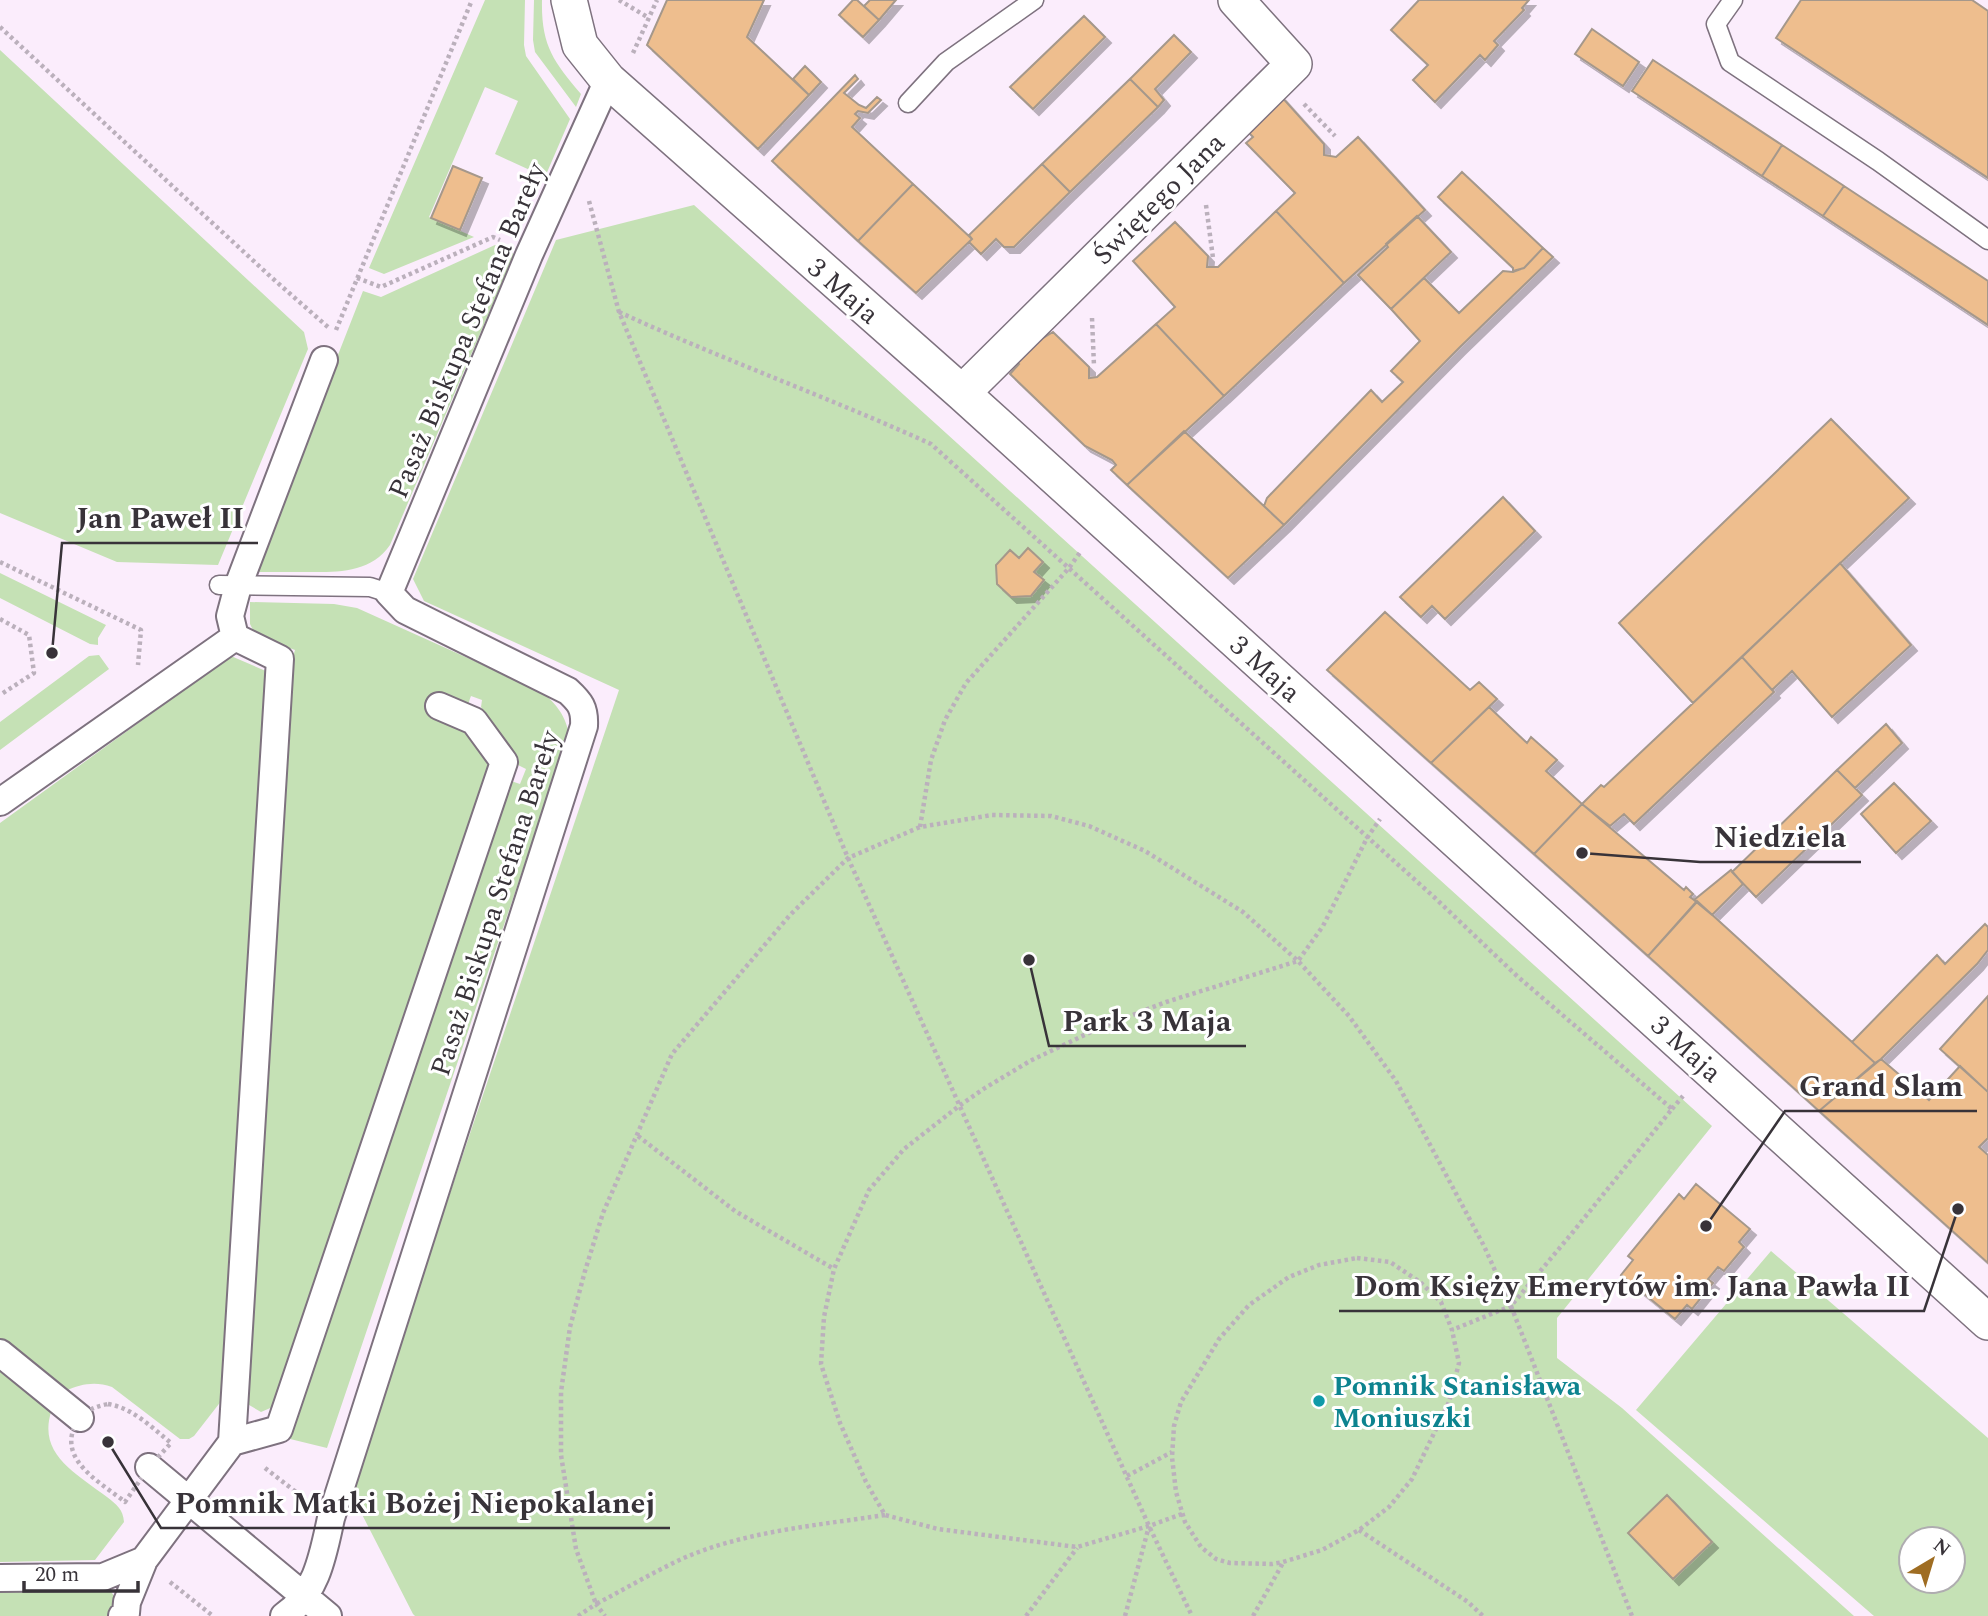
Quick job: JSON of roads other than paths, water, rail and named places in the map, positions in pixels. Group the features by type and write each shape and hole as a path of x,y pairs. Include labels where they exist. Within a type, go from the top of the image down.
{"street":[{"name":"3 Maja","path":"569,0 580,45 608,80 961,393 1988,1322"},
{"name":"Świętego Jana","path":"961,393 1294,64 1236,0"},
{"name":"Pasaż Biskupa Stefana Bareły","path":"284,1616 305,1596 317,1574 331,1518 580,739 585,714 568,691 405,610 389,593 529,255 608,80"},
{"path":"235,637 230,616 228,585 324,360"},
{"path":"0,802 235,637"},
{"path":"122,1616 126,1613 127,1602 144,1560 232,1443 280,659 235,637"},
{"path":"232,1443 279,1429 504,762 474,721 439,706"},
{"path":"0,1353 80,1418"},
{"path":"149,1468 328,1616"},
{"path":"0,1578 103,1577 144,1560"}],"lane":[{"path":"908,103 946,62 1034,0"},
{"path":"1732,0 1716,24 1730,62 1878,161 1988,240"},
{"path":"228,585 370,587 389,593"}],"place":[{"name":"Jan Paweł II","path":"52,653"},
{"name":"Niedziela","path":"1582,853"},
{"name":"Park 3 Maja","path":"1029,960"},
{"name":"Dom Księży Emerytów im. Jana Pawła II","path":"1958,1209"},
{"name":"Grand Slam","path":"1706,1226"},
{"name":"Pomnik Stanisława Moniuszki","path":"1319,1401"},
{"name":"Pomnik Matki Bożej Niepokalanej","path":"108,1442"}]}
